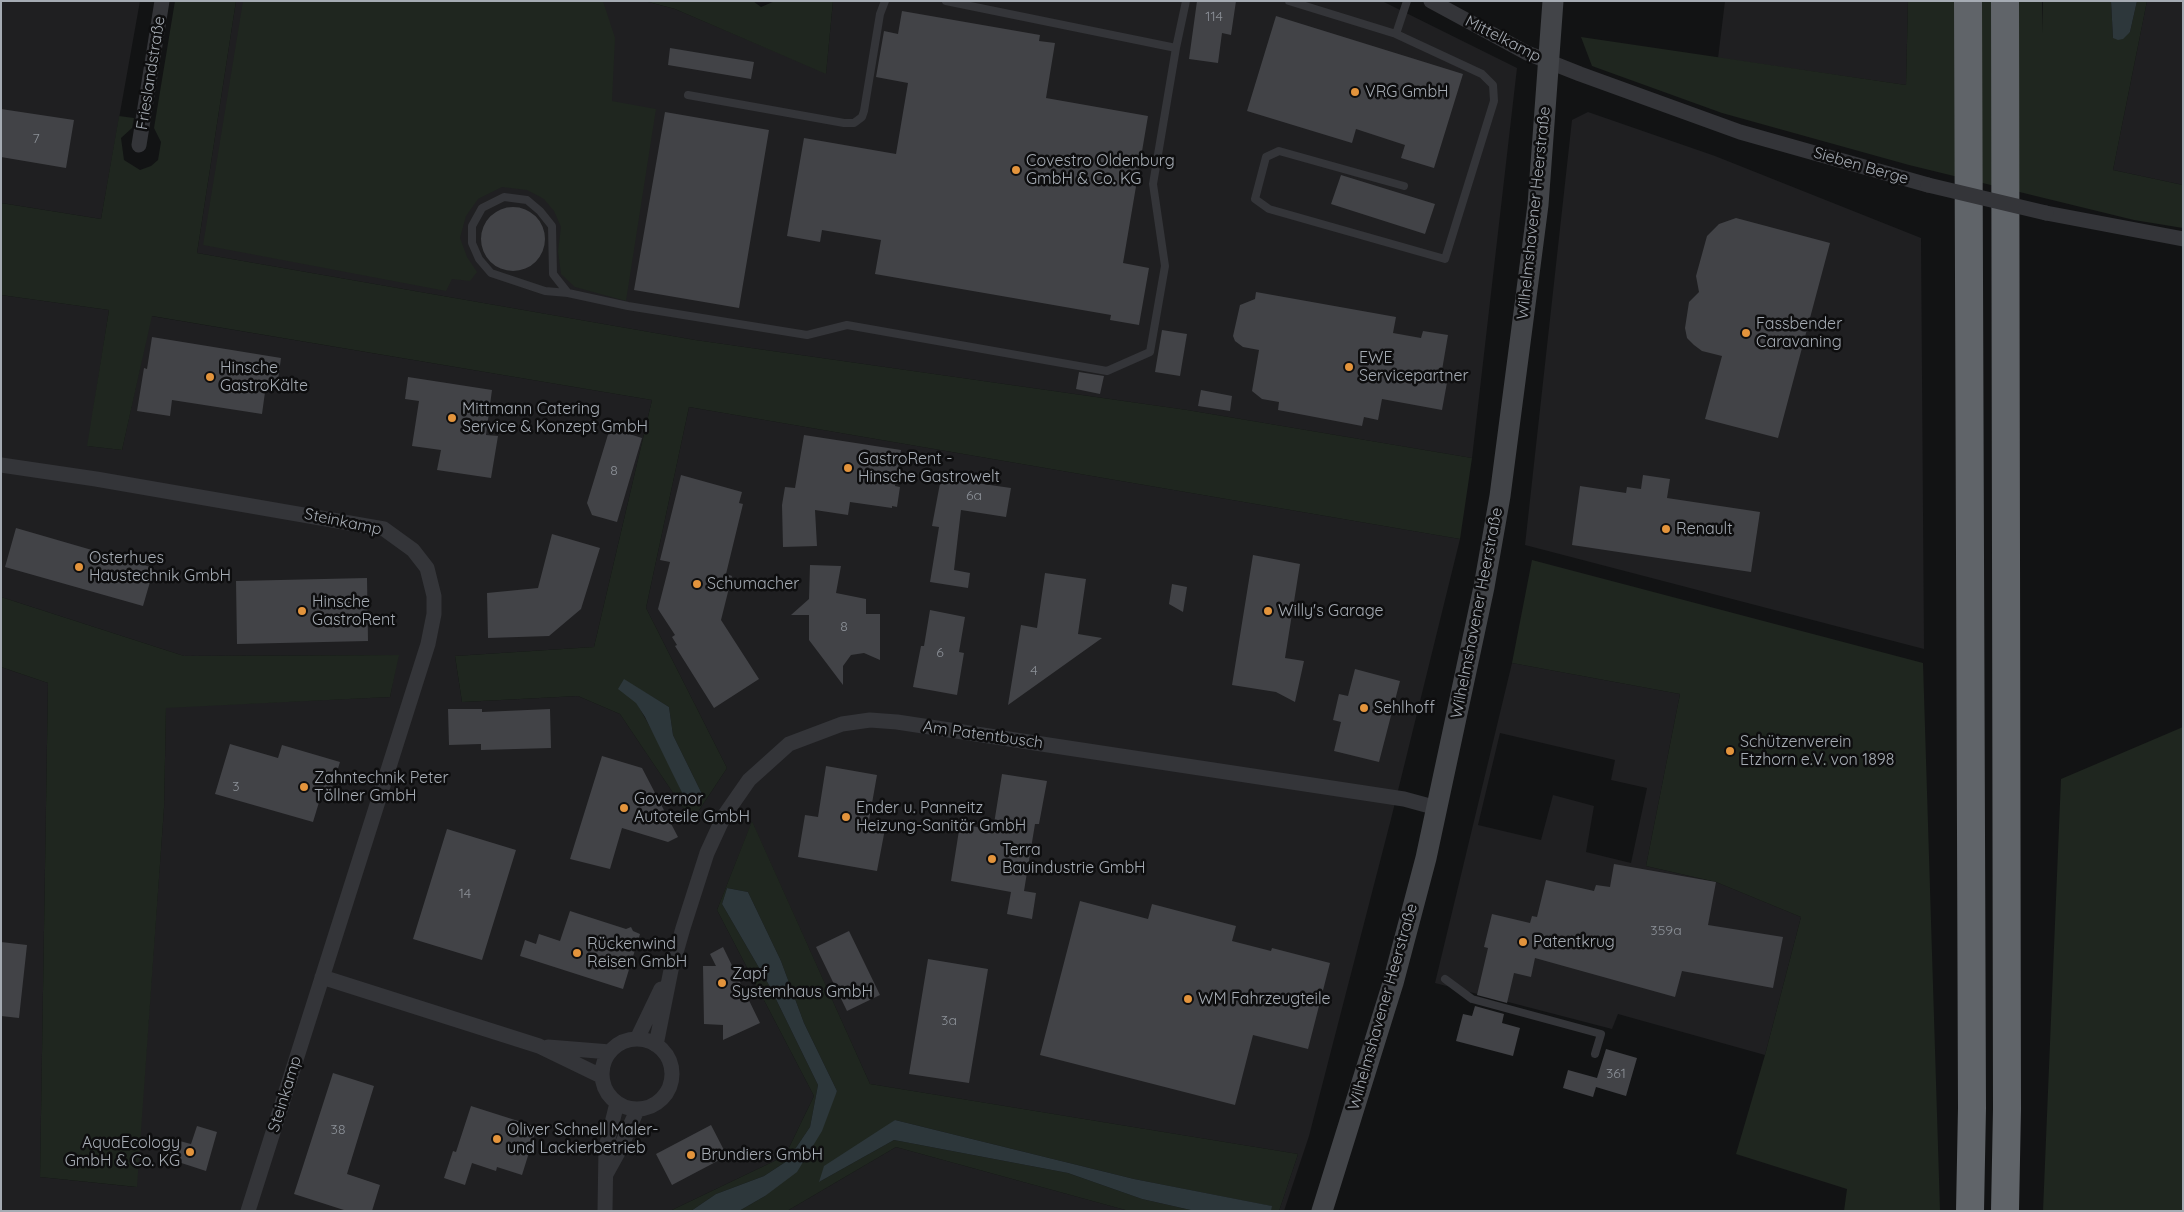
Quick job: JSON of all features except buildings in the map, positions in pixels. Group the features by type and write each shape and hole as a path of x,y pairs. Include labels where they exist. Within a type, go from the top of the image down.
{"highway":[{"path":"1968,1 1972,1098 1970,1211"},
{"path":"2005,1 2007,1089 2005,1211"}],"street":[{"name":"Frieslandstraße","path":"139,145 162,1"},
{"name":"Mittelkamp","path":"1431,1 1527,53 1548,62"},
{"name":"Wilhelmshavener Heerstraße","path":"1322,1211 1392,983 1437,808 1484,587 1500,496 1538,205 1553,1"},
{"name":"Sieben Berge","path":"1548,62 1731,129 1928,185 2046,213 2183,238"},
{"name":"Steinkamp","path":"1,465 96,478 384,529 413,550 427,568 434,596 434,614 428,644 248,1211"},
{"name":"Am Patentbusch","path":"656,1045 671,970 692,897 713,838 724,816 749,780 789,744 842,724 870,720 906,724 1404,800 1437,808"},
{"name":"Am Patentbusch","path":"637,1039 671,970"},
{"path":"322,977 539,1046 601,1076"},
{"path":"637,1039 656,1045 665,1052 673,1073 666,1095 658,1103 648,1108 637,1110 617,1103 606,1091 601,1076 610,1052 627,1041 637,1039"},
{"path":"539,1046 610,1052"},
{"path":"605,1211 604,1178 606,1147 617,1103"},
{"path":"604,1178 637,1110"}],"lane":[{"path":"688,95 844,123 854,122 862,117 864,111 885,1"},
{"path":"946,1 1176,48"},
{"path":"568,293 553,274 552,226 540,210 527,200 504,197 482,208 472,226 472,243 479,259 491,273 545,291 568,293 628,306 807,335 847,325 1107,370 1150,352 1165,266 1153,184 1176,48 1186,1"},
{"path":"1290,1 1396,34 1482,74 1493,85 1494,101 1445,259 1269,209 1255,199 1266,157 1279,151 1404,186"},
{"path":"1396,34 1407,1"},
{"path":"1445,979 1472,999 1601,1034 1595,1054"}],"shaded area":[{"path":"1,1 140,1 101,219 1,203"},
{"path":"175,1 236,1 197,253 695,340 1187,410 1472,458 1460,539 689,407 646,608 727,768 692,821 620,714 578,696 462,702 455,656 594,647 652,400 152,316 122,450 87,446 109,310 1,295 1,203 101,219 119,116 134,118 132,128 121,138 124,160 140,170 151,166 158,160 161,142 154,128","holes":["624,680 669,707 673,735 702,794 687,803 660,745"]},
{"path":"236,1 645,1 675,9 826,73 833,1 1382,1 1517,68 1472,458 1187,410 695,340 197,253"},
{"path":"243,1 603,1 615,38 612,101 656,109 626,301 575,287 561,274 558,251 561,227 554,211 544,199 527,190 502,187 478,199 466,216 460,238 467,257 477,272 470,281 452,279 446,291 203,245"},
{"path":"645,1 753,1 761,7 775,1 833,1 826,74 675,9"},
{"path":"1725,1 1908,1 1906,85 1718,58"},
{"path":"1908,1 2042,1 2042,33 2043,1 2111,1 2113,38 2130,32 2137,1 2147,1 2113,170 2183,185 2183,228 2134,220 1909,165 1722,113 1592,66 1581,37 1906,85"},
{"path":"2111,1 2137,1 2130,32 2123,39 2113,38"},
{"path":"2147,1 2183,1 2183,185 2113,170"},
{"path":"1588,112 1715,156 1921,238 1924,649 1525,545 1572,120"},
{"path":"1,295 109,310 88,446 122,450 151,316 652,400 594,647 455,656 462,702 578,696 620,714 692,821 727,768 646,608 689,407 1460,539 1391,819 1309,1136 1284,1211 1279,1211 1298,1154 870,1084 752,822 717,910 814,1096 785,1156 670,1211 1,1211 1,667 48,683 40,1177 136,1187 164,808 166,707 390,697 398,655 184,656 1,597"},
{"path":"1532,560 1923,663 1940,1211 1844,1211 1847,1189 1736,1154 1765,1055 1801,917 1716,882 1646,866 1680,694 1512,663"},
{"path":"1,597 184,656 399,655 390,697 166,708 164,808 137,1187 40,1177 48,683 1,667"},
{"path":"1512,663 1680,694 1646,866 1716,882 1801,917 1765,1055 1618,1014 1612,1029 1435,983","holes":["1500,733 1615,760 1611,780 1647,788 1631,863 1586,852 1594,806 1553,795 1541,840 1478,825"]},
{"path":"624,679 669,707 673,735 702,794 687,803 645,717 636,703 618,689"},
{"path":"2183,727 2183,1211 2043,1211 2061,779"},
{"path":"752,821 870,1084 1298,1154 1279,1211 1271,1211 1271,1206 1134,1179 895,1120 819,1182 894,1140 1068,1173 1142,1199 1195,1211 1129,1211 896,1147 787,1211 739,1211 765,1196 837,1091 804,1023 781,961 748,892 727,888 722,904 769,985 818,1085 810,1127 787,1161 764,1176 716,1194 691,1211 670,1211 785,1156 814,1096 717,910"},
{"path":"727,888 748,892 781,961 804,1023 837,1091 822,1131 797,1172 765,1196 739,1211 691,1211 716,1194 764,1176 787,1161 810,1127 818,1085 769,985 722,904"},
{"path":"895,1120 1134,1179 1272,1206 1271,1211 1195,1211 1142,1199 1068,1173 894,1140 819,1182 824,1166"},
{"path":"896,1147 1129,1211 787,1211"}],"place":[{"name":"VRG GmbH","path":"1355,92"},
{"name":"Covestro Oldenburg GmbH & Co. KG","path":"1016,170"},
{"name":"Fassbender Caravaning","path":"1746,333"},
{"name":"EWE Servicepartner","path":"1349,367"},
{"name":"Hinsche GastroKälte","path":"210,377"},
{"name":"Mittmann Catering Service & Konzept GmbH","path":"452,418"},
{"name":"GastroRent - Hinsche Gastrowelt","path":"848,468"},
{"name":"Renault","path":"1666,529"},
{"name":"Osterhues Haustechnik GmbH","path":"79,567"},
{"name":"Schumacher","path":"697,584"},
{"name":"Hinsche GastroRent","path":"302,611"},
{"name":"Willy's Garage","path":"1268,611"},
{"name":"Sehlhoff","path":"1364,708"},
{"name":"Schützenverein Etzhorn e.V. von 1898","path":"1730,751"},
{"name":"Zahntechnik Peter Töllner GmbH","path":"304,787"},
{"name":"Governor Autoteile GmbH","path":"624,808"},
{"name":"Ender u. Panneitz Heizung-Sanitär GmbH","path":"846,817"},
{"name":"Terra Bauindustrie GmbH","path":"992,859"},
{"name":"Patentkrug","path":"1523,942"},
{"name":"Rückenwind Reisen GmbH","path":"577,953"},
{"name":"Zapf Systemhaus GmbH","path":"722,983"},
{"name":"WM Fahrzeugteile","path":"1188,999"},
{"name":"Oliver Schnell Maler- und Lackierbetrieb","path":"497,1139"},
{"name":"AquaEcology GmbH & Co. KG","path":"190,1152"},
{"name":"Brundiers GmbH","path":"691,1155"}]}
